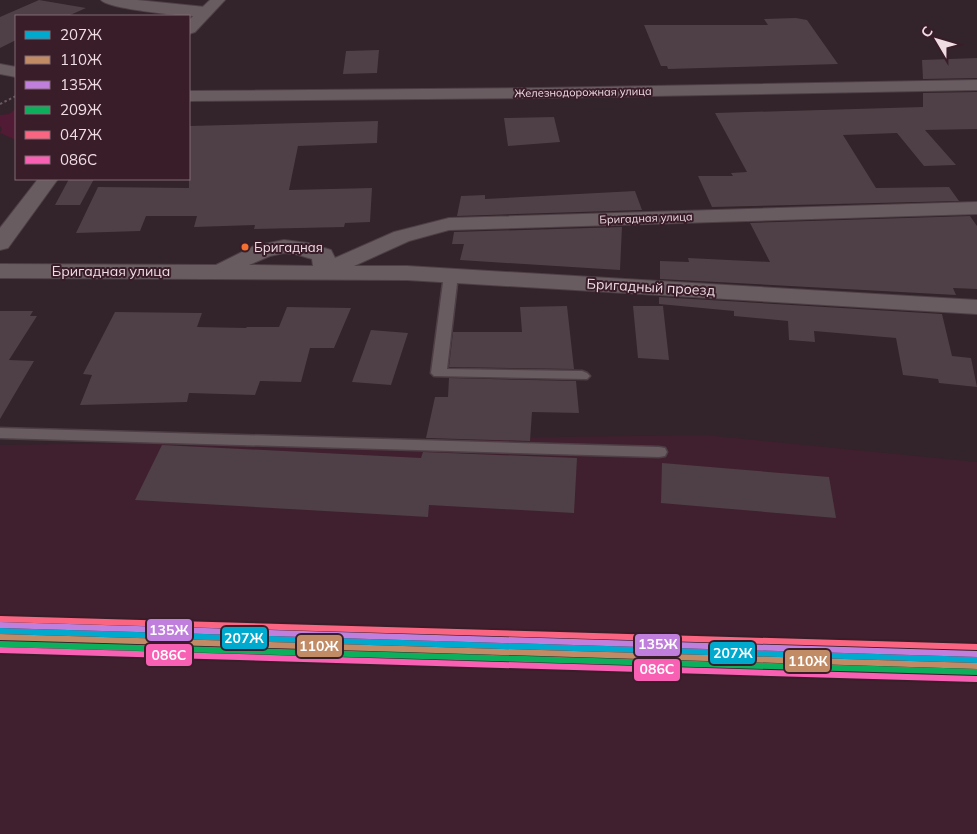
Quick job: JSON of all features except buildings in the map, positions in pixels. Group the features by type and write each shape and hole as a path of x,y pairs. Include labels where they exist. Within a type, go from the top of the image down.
{"street":[{"path":"108,0 159,8 205,12"},
{"path":"190,28 218,0"},
{"path":"0,69 15,72"},
{"name":"Железнодорожная улица","path":"190,96 977,84"},
{"path":"0,243 47,180"},
{"name":"Бригадная улица","path":"0,271 222,270 325,272 376,245 425,227 449,224 977,208"},
{"name":"Бригадный проезд","path":"325,272 451,275 977,307"}],"lane":[{"path":"451,275 439,373 582,376"},
{"path":"0,433 659,452"}],"path":[{"path":"0,104 15,96"}],"shaded area":[{"path":"15,109 15,140 0,133 2,129 0,126 0,115 9,114"},
{"path":"704,435 977,462 977,834 0,834 0,445"}],"railway":[{"path":"349,661 631,650"}],"transit line":[{"name":"047Ж","path":"0,619 977,647"},
{"name":"135Ж","path":"0,625 977,654"},
{"name":"207Ж","path":"0,631 977,660"},
{"name":"110Ж","path":"0,637 977,666"},
{"name":"209Ж","path":"0,644 977,672"},
{"name":"086С","path":"0,650 976,679"}],"place":[{"name":"Бригадная","path":"245,247"}]}
